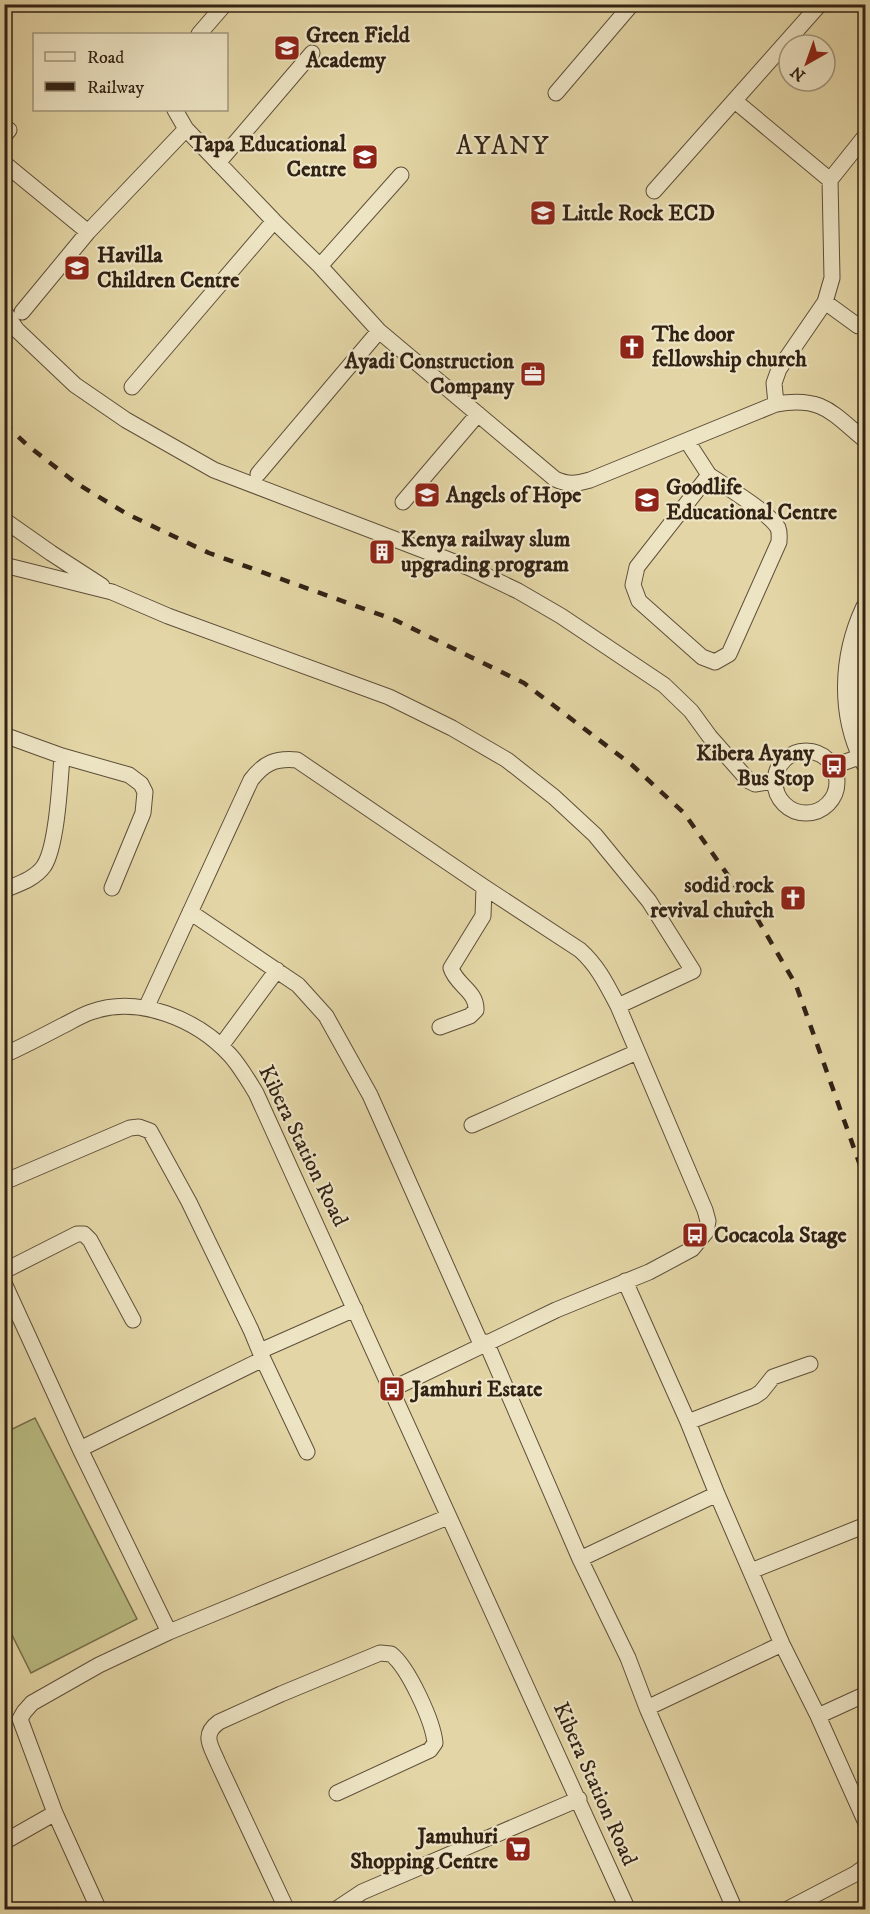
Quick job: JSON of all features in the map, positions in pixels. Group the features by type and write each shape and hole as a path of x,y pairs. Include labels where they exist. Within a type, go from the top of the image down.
{"street":[{"path":"200,33 225,4"},
{"path":"556,93 632,4"},
{"path":"654,191 820,4"},
{"path":"218,163 312,53"},
{"path":"735,101 830,180"},
{"path":"176,111 186,129 320,266 379,331 555,479 565,484 577,484 590,480 776,404 796,400 812,402 825,407 866,441"},
{"path":"22,312 88,232 186,129"},
{"path":"776,404 774,383 780,369 825,302 832,278 830,180 866,135"},
{"path":"4,163 88,232"},
{"path":"320,266 401,174"},
{"path":"132,387 274,221"},
{"path":"825,302 863,326"},
{"path":"4,311 17,330 75,385 126,420 214,470 470,568 518,591 561,616 664,685 691,711 710,737 749,781 755,784 774,781"},
{"path":"258,474 379,331"},
{"path":"403,502 478,414"},
{"path":"687,441 709,475 761,511 774,522 780,534 779,542 729,654 715,662 702,657 639,601 633,585 637,567 709,475"},
{"path":"4,520 112,592"},
{"path":"4,565 112,592 168,616 389,697 452,728 507,760 554,797 595,835 649,901 693,971 618,1006"},
{"path":"834,766 864,760 853,730 847,693 852,645 866,608"},
{"path":"4,735 62,756 129,775 141,784 144,792 143,813 112,888"},
{"path":"807,750 823,754 834,766 838,782 834,798 822,810 806,814 790,809 778,796 774,781 779,765 791,753 807,750"},
{"path":"4,890 33,877 43,868 48,858 56,821 62,756"},
{"path":"146,1008 251,780 270,761 285,759 297,760 580,950 592,960 602,975 618,1006 705,1210 708,1221 706,1232 692,1249 649,1272 556,1310 392,1389"},
{"path":"440,1027 470,1016 476,1010 476,1003 472,995 453,974 451,968 483,916 484,887"},
{"path":"190,912 298,985 326,1016 370,1095 580,1559 628,1658 647,1708 735,1910"},
{"path":"221,1046 277,970"},
{"name":"Kibera Station Road","path":"4,1055 92,1011 123,1006 146,1008 185,1021 212,1038 244,1072 256,1093 392,1389 448,1517 628,1910"},
{"path":"472,1125 637,1052"},
{"path":"4,1182 130,1128 139,1127 150,1131 189,1202 308,1452"},
{"path":"4,1271 77,1234 84,1234 90,1240 133,1320"},
{"path":"625,1281 688,1422 782,1644 818,1716 866,1823"},
{"path":"4,1283 80,1449 169,1632"},
{"path":"80,1449 355,1309"},
{"path":"688,1422 755,1396 773,1377 810,1364"},
{"path":"580,1559 717,1494"},
{"path":"99,1910 55,1813 23,1730 20,1719 24,1712 32,1703 99,1665 169,1632 448,1517"},
{"path":"751,1572 866,1525"},
{"path":"647,1708 782,1644"},
{"path":"287,1910 218,1763 208,1734 219,1722 281,1694 380,1653 391,1654 404,1667 434,1731 435,1743 430,1750 337,1793"},
{"path":"818,1716 866,1694"},
{"path":"335,1910 362,1892 579,1799"},
{"path":"4,1842 55,1813"},
{"path":"786,1910 866,1866"}],"green space":[{"path":"35,1418 137,1619 31,1673 5,1621 4,1433"}],"railway":[{"path":"4,423 27,445 76,483 127,514 209,553 395,620 524,683 632,765 684,813 751,908 796,985 866,1182"}],"place":[{"name":"Green Field Academy","path":"287,48"},
{"name":"Tapa Educational Centre","path":"365,157"},
{"name":"Little Rock ECD","path":"543,213"},
{"name":"Havilla Children Centre","path":"77,268"},
{"name":"The door fellowship church","path":"632,347"},
{"name":"Ayadi Construction Company","path":"533,374"},
{"name":"Angels of Hope","path":"427,495"},
{"name":"Goodlife Educational Centre","path":"647,500"},
{"name":"Kenya railway slum upgrading program","path":"382,552"},
{"name":"Kibera Ayany Bus Stop","path":"834,766"},
{"name":"sodid rock revival church","path":"793,898"},
{"name":"Cocacola Stage","path":"695,1235"},
{"name":"Jamhuri Estate","path":"392,1389"},
{"name":"Jamuhuri Shopping Centre","path":"518,1849"}],"district":[{"name":"AYANY","path":"503,146"}]}
